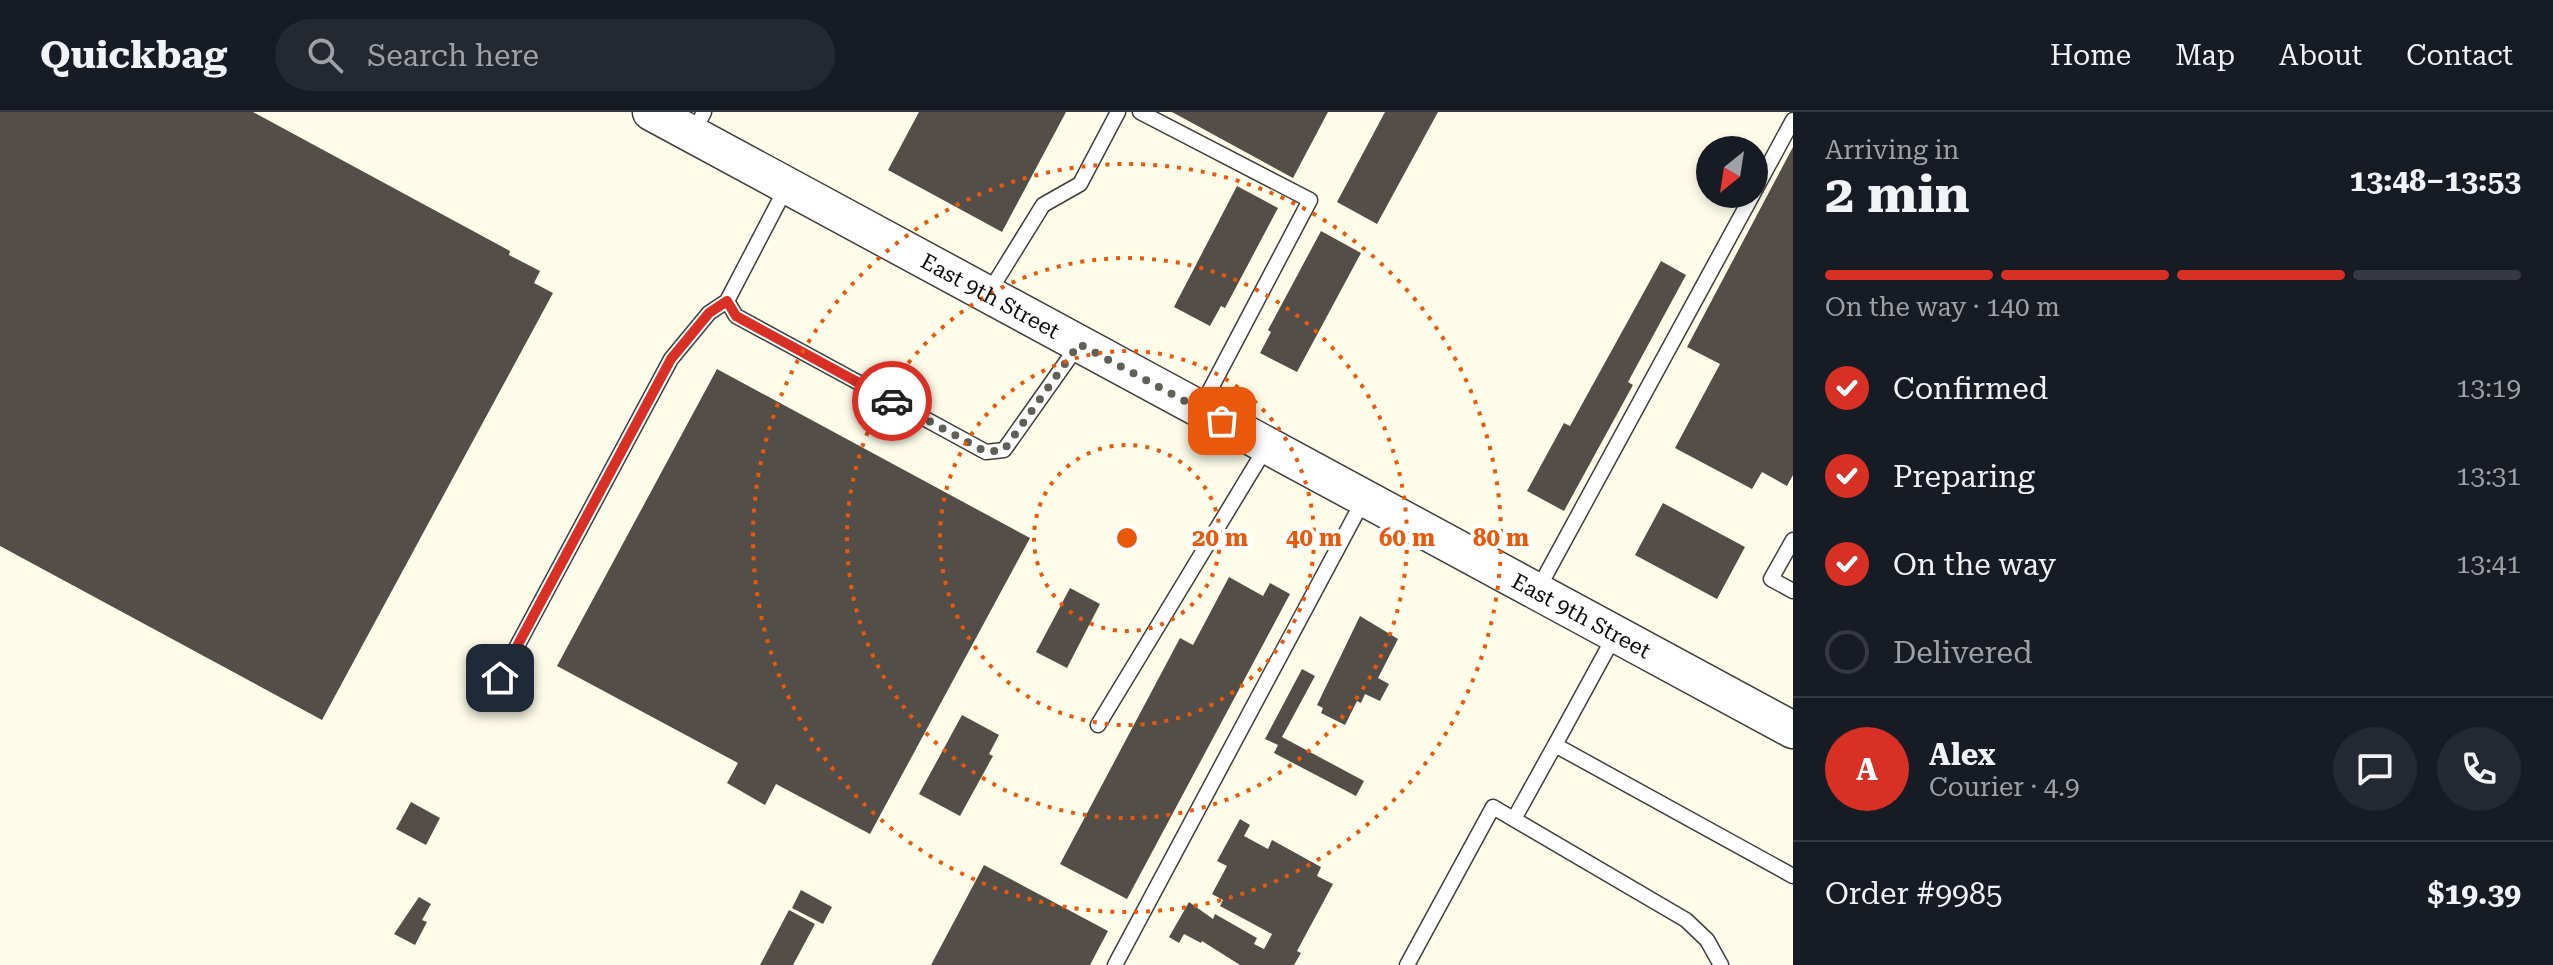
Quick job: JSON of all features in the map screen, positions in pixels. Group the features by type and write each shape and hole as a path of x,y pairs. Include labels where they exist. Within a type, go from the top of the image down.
{"street":[{"name":"East 9th Street","path":"651,112 698,123 787,185 1793,730"}],"lane":[{"path":"988,294 1043,205 1080,184 1118,112"},
{"path":"1140,112 1310,200 1200,409"},
{"path":"1768,167 1793,120"},
{"path":"500,678 671,359 709,313 727,301 787,185"},
{"path":"1537,591 1746,208"},
{"path":"727,301 736,316 986,452 1004,450 1079,344"},
{"path":"1098,725 1267,445"},
{"path":"1115,965 1364,498"},
{"path":"1793,540 1771,579 1793,591"},
{"path":"1514,819 1615,634"},
{"path":"1555,745 1793,876"},
{"path":"1407,965 1493,807 1686,920 1707,940 1721,965"}],"building":[{"path":"0,112 253,112 510,251 509,255 540,271 534,283 553,293 322,720 0,546"},
{"path":"919,112 1066,112 1002,232 888,170"},
{"path":"1172,112 1328,112 1293,178"},
{"path":"1385,112 1438,112 1377,224 1337,202"},
{"path":"1793,147 1793,475 1787,486 1762,472 1752,489 1675,448 1720,364 1687,347 1761,208 1768,208 1768,194"},
{"path":"1237,186 1278,208 1225,308 1221,306 1210,326 1174,307"},
{"path":"1321,231 1361,253 1297,372 1260,353 1271,332 1268,330"},
{"path":"1661,261 1686,275 1628,382 1633,385 1564,511 1527,491 1564,423 1570,426"},
{"path":"717,369 1030,538 870,834 776,784 765,805 727,783 738,763 557,666"},
{"path":"1663,503 1745,547 1717,599 1635,555"},
{"path":"1229,577 1263,596 1270,583 1290,594 1127,899 1060,864 1180,638 1193,645"},
{"path":"1070,588 1100,604 1067,668 1036,652"},
{"path":"1360,616 1398,639 1378,678 1389,684 1380,701 1365,694 1361,703 1357,701 1345,725 1321,713 1323,708 1317,705"},
{"path":"1302,669 1315,676 1282,737 1364,781 1356,796 1274,753 1278,745 1265,739"},
{"path":"962,715 999,735 989,754 993,756 960,816 919,794"},
{"path":"411,802 440,818 426,845 396,829"},
{"path":"1240,819 1250,825 1244,836 1268,849 1272,840 1321,867 1317,876 1333,884 1297,951 1301,953 1294,965 1240,965 1202,941 1184,934 1179,943 1169,937 1189,902 1213,919 1215,914 1257,938 1254,944 1264,949 1272,934 1220,906 1223,900 1212,894 1227,866 1217,861"},
{"path":"984,865 1108,931 1090,965 931,965"},
{"path":"801,890 832,907 823,924 792,908"},
{"path":"419,897 431,904 422,920 427,922 415,945 394,934"},
{"path":"789,910 815,924 793,965 760,965"}],"way so far":[{"path":"892,401 986,452 1004,450 1079,344 1222,421"}],"route":[{"path":"500,678 671,359 709,313 727,301 736,316 892,401"}]}
